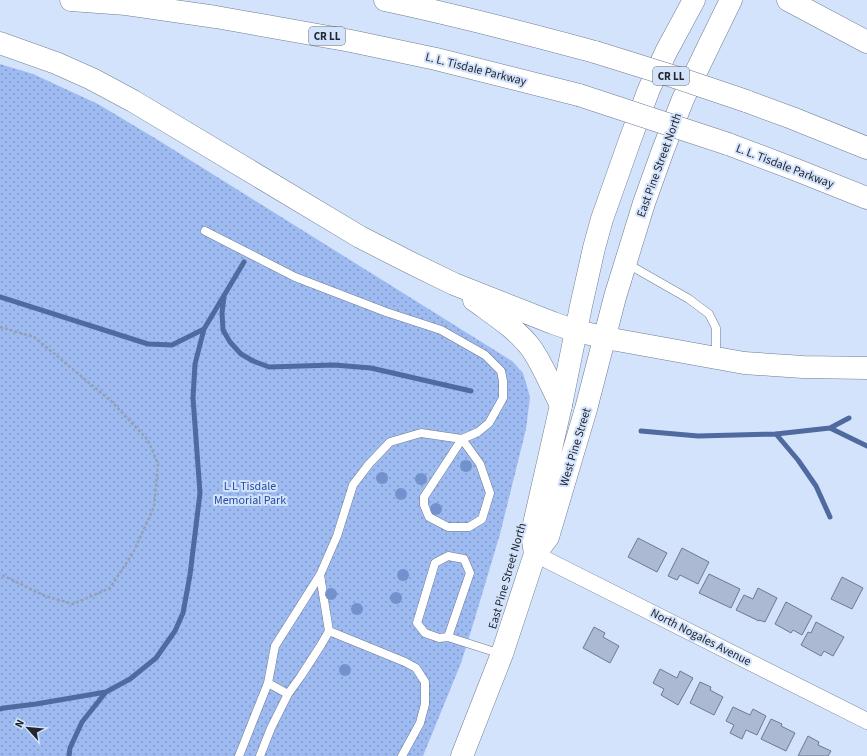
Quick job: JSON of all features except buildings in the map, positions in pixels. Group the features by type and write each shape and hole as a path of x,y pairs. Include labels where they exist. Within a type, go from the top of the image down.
{"main road":[{"name":"L. L. Tisdale Parkway","path":"71,0 126,4 216,16 351,41 436,59 580,95 728,144 794,168 867,198"},
{"name":"CR LL","path":"384,0 464,18 595,52 746,101 867,148"},
{"path":"576,330 594,248 602,219 624,155 649,89 666,52 694,0"},
{"name":"East Pine Street North","path":"605,337 625,263 663,150 677,113 731,0"},
{"path":"788,0 867,42"},
{"path":"0,43 56,62 133,101 360,237 410,263 454,284 553,323 605,337 752,364 803,367 867,368"},
{"path":"454,284 520,335 539,360 561,405"},
{"name":"West Pine Street","path":"535,554 532,533 561,405 576,330"},
{"name":"West Pine Street","path":"462,756 502,654 535,554 548,537 586,409 605,337"}],"street":[{"name":"North Nogales Avenue","path":"535,554 867,721"}],"lane":[{"path":"205,231 295,276 386,312 441,330 485,355 501,371 503,381 503,398 489,423 478,432 462,439 421,433 390,442 369,464 353,486 337,536 320,575 274,646 268,683 239,756"},
{"path":"625,263 689,299 709,314 716,328 716,358"},
{"path":"462,439 480,464 490,493 482,519 470,527 448,527 429,517 424,505 424,497 462,439"},
{"path":"448,637 470,573 464,559 448,556 435,563 417,622 425,633 439,638 448,637 502,654"},
{"path":"260,756 271,728 288,694 309,664 329,631 320,575"},
{"path":"329,631 405,662 416,668 425,682 425,704 420,723 402,756"},
{"path":"268,683 288,694"}],"path":[{"path":"0,327 34,337 112,401 148,440 158,464 154,507 132,553 110,588 73,604 45,596 0,574"}],"green space":[{"name":"L L Tisdale Memorial Park","path":"0,64 33,74 98,104 512,361 523,373 530,397 526,429 500,534 461,663 423,756 0,756"}],"waterway":[{"path":"0,709 106,692 130,679 156,658 175,631 183,613 190,575 200,493 193,398 195,364 204,329 244,262"},
{"path":"0,297 148,344 172,345 204,329"},
{"path":"224,297 222,313 223,330 230,342 241,354 253,361 269,367 334,365 371,368 471,391"},
{"path":"830,428 849,418"},
{"path":"641,431 698,436 776,434 830,428 867,446"},
{"path":"776,434 798,460 816,486 830,517"},
{"path":"69,756 70,748 82,722 106,692"}]}
